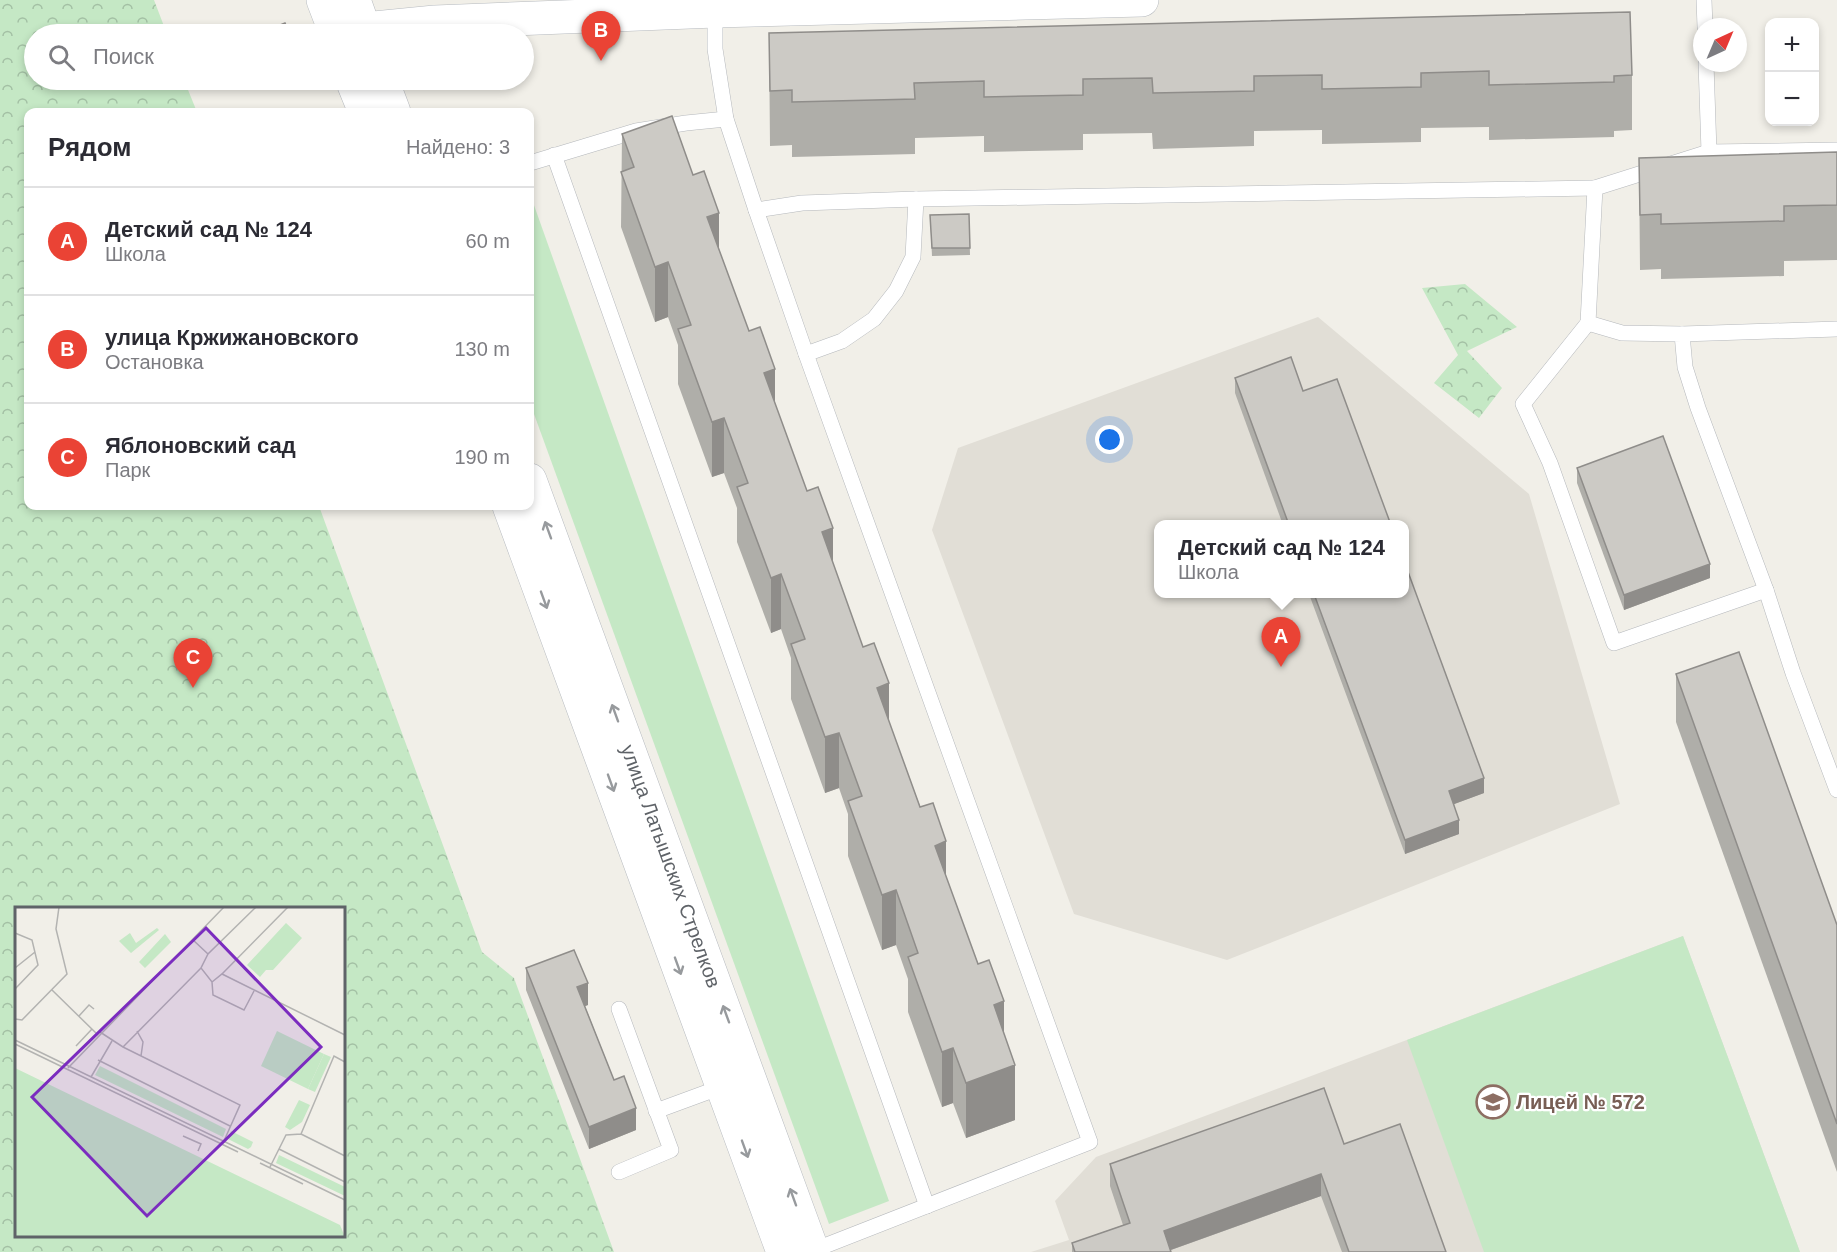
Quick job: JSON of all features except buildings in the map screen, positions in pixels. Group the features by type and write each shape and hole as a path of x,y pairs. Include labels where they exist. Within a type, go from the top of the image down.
{"street":[{"path":"323,0 351,24"},
{"path":"403,24 682,6 715,11 1142,0"},
{"path":"356,90 362,108"},
{"path":"386,90 392,108"},
{"name":"улица Латышских Стрелков","path":"534,492 736,1082"},
{"name":"улица Латышских Стрелков","path":"511,510 804,1252"}],"lane":[{"path":"1704,0 1705,18"},
{"path":"715,11 715,49 726,120 806,354 1090,1142 804,1252"},
{"path":"1706,72 1709,152"},
{"path":"534,163 636,130 726,120"},
{"path":"756,210 802,203 916,199 1595,188 1709,152 1837,150"},
{"path":"555,155 927,1206"},
{"path":"1595,188 1588,324 1523,404 1550,463 1614,643 1766,590"},
{"path":"806,354 842,341 874,319 896,291 913,257 916,199"},
{"path":"1588,324 1622,333 1682,334 1837,329"},
{"path":"1682,334 1685,367 1698,408 1837,790"},
{"path":"619,1009 670,1150 619,1172"},
{"path":"656,1110 736,1082"}],"shaded area":[{"path":"1318,317 1529,494 1620,804 1227,960 1074,914 932,530 958,448"},
{"name":"Лицей № 572","path":"1683,936 1800,1252 1031,1252 1069,1240 1055,1201 1096,1157"}],"green space":[{"path":"0,0 154,0 163,24 24,24 24,90 188,90 195,108 24,108 24,510 320,510 482,952 514,978 614,1252 0,1252"},
{"path":"534,205 889,1201 829,1224 534,414"},
{"path":"1465,284 1517,327 1467,351 1502,388 1479,418 1434,383 1458,355 1422,288"},
{"path":"1683,936 1800,1252 1484,1252 1407,1040"}],"place":[{"name":"улица Кржижановского","path":"601,61"},
{"name":"Детский сад № 124","path":"1281,667"},
{"name":"Яблоновский сад","path":"193,688"},
{"name":"Лицей № 572","path":"1493,1102"}]}
